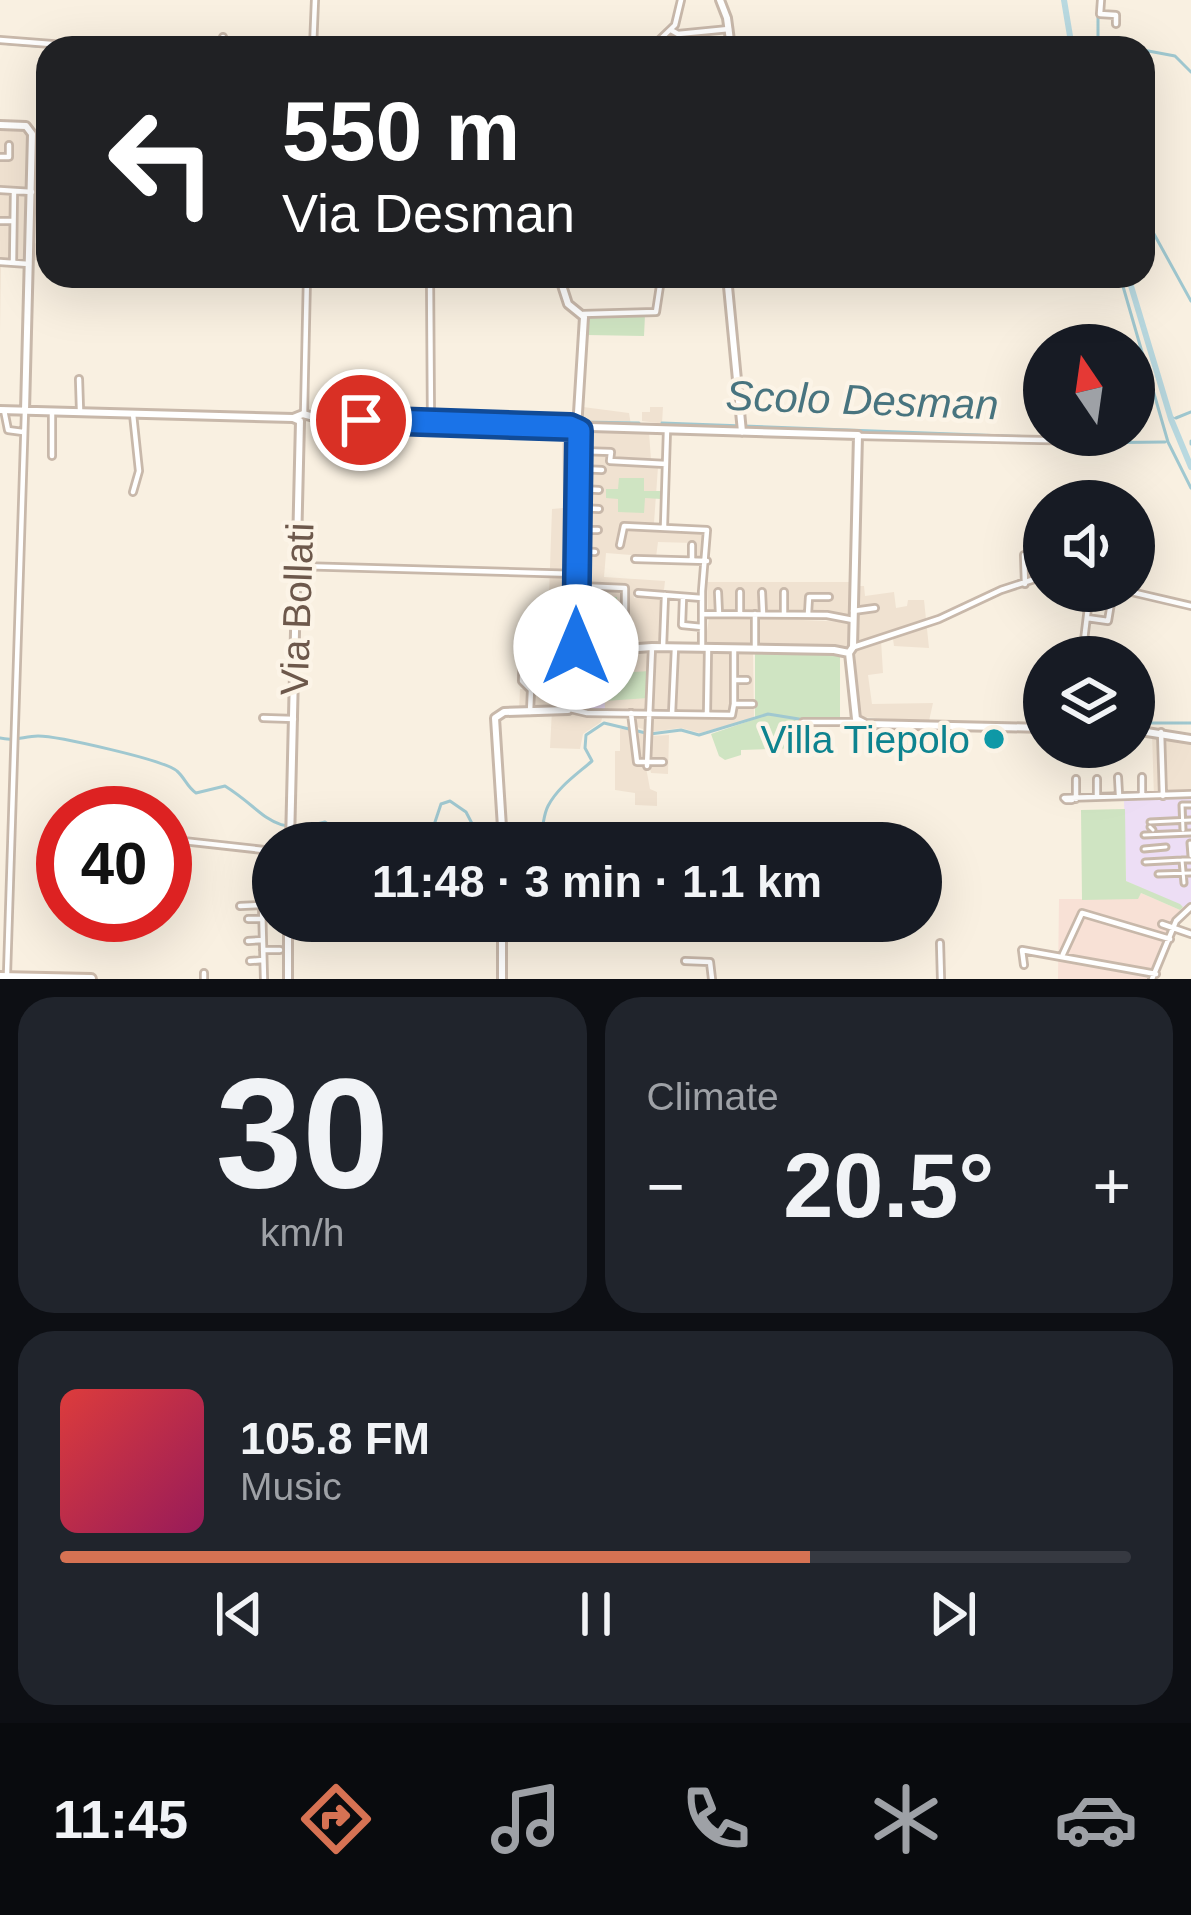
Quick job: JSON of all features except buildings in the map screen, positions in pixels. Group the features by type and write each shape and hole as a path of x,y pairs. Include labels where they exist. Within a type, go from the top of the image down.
{"main road":[{"path":"6,977 92,979"}],"street":[{"path":"314,36 315,0"},
{"path":"665,36 680,0"},
{"path":"720,0 730,36"},
{"path":"1101,0 1100,14 1114,14 1117,24"},
{"path":"671,31 729,29"},
{"path":"0,40 36,43"},
{"path":"0,125 32,130 6,977"},
{"path":"0,157 9,157 9,145"},
{"path":"0,190 32,192"},
{"path":"13,262 14,191"},
{"path":"0,221 14,221"},
{"path":"0,262 29,264"},
{"path":"303,418 307,288"},
{"path":"430,288 431,421"},
{"path":"563,288 568,304 583,314 656,312 660,288"},
{"path":"728,288 742,429"},
{"path":"569,708 578,652 577,429 583,314"},
{"path":"79,380 80,410"},
{"path":"23,432 8,430 2,410 1023,439"},
{"path":"52,412 52,456"},
{"path":"133,414 139,471 134,492"},
{"name":"Via Bollati","path":"290,822 303,418"},
{"path":"664,527 667,430"},
{"path":"857,720 851,650 859,437"},
{"path":"580,451 610,452 610,461 666,464"},
{"path":"580,469 602,470"},
{"path":"579,489 599,490"},
{"path":"578,508 599,509"},
{"path":"620,545 622,526 707,530 701,598 707,714"},
{"path":"578,530 598,530"},
{"path":"692,545 692,560"},
{"path":"577,551 596,551"},
{"path":"635,559 706,562"},
{"path":"298,565 577,574"},
{"path":"578,652 663,644 851,650 1023,584"},
{"path":"576,586 625,588 625,649"},
{"path":"718,592 719,614"},
{"path":"740,592 740,614"},
{"path":"755,649 762,592"},
{"path":"784,592 784,614"},
{"path":"638,593 701,598"},
{"path":"663,644 665,596"},
{"path":"808,614 809,597 829,597"},
{"path":"683,598 683,626 702,627"},
{"path":"1155,598 1191,606"},
{"path":"702,614 853,615 874,608"},
{"path":"1085,636 1088,612"},
{"path":"1087,618 1108,621 1109,612"},
{"path":"530,712 530,688 522,683 524,645 543,643"},
{"path":"647,764 652,647"},
{"path":"672,714 675,647"},
{"path":"569,708 578,712 732,715 734,648"},
{"path":"523,668 541,669"},
{"path":"734,680 747,680"},
{"path":"530,695 542,695"},
{"path":"734,704 753,704"},
{"path":"503,822 495,718 504,712 559,713 569,708"},
{"path":"631,713 637,762 663,762"},
{"name":"Via Bollati","path":"263,718 294,719"},
{"path":"802,722 1023,727"},
{"path":"1155,732 1191,739"},
{"path":"1161,732 1163,796"},
{"path":"1118,777 1119,797"},
{"path":"1142,777 1142,797"},
{"path":"1076,779 1074,799 1190,794 1190,783"},
{"path":"1097,779 1097,798"},
{"path":"1183,833 1182,805 1191,805"},
{"path":"1151,826 1191,820"},
{"path":"1144,835 1191,833"},
{"path":"0,835 11,835"},
{"path":"192,842 252,849"},
{"path":"1144,862 1191,858 1190,846"},
{"path":"1144,849 1166,848"},
{"path":"1182,860 1184,883"},
{"path":"1158,874 1191,873"},
{"path":"240,906 252,905"},
{"path":"1024,965 1022,950 1154,976 1174,928 1191,909"},
{"path":"1063,957 1082,913 1169,939"},
{"path":"248,920 252,920"},
{"path":"1162,924 1191,934"},
{"path":"248,941 252,941"},
{"path":"263,942 264,979"},
{"path":"286,977 287,942"},
{"path":"502,942 502,979"},
{"path":"940,943 941,979"},
{"path":"263,950 280,950"},
{"path":"250,961 263,960"},
{"path":"685,961 710,962 712,979"}],"shaded area":[{"path":"0,127 36,128 36,145 28,145 27,177 29,186 36,173 29,243 36,243 36,260 1,261 0,332"},
{"path":"583,407 629,413 631,425 658,423 642,421 642,412 663,407 662,423 649,432 651,460 658,467 654,523 657,531 705,533 702,559 694,558 693,543 658,542 656,557 606,553 604,577 665,581 664,590 634,590 634,598 660,599 661,644 596,647 596,653 733,651 732,711 604,711 601,722 583,734 580,749 550,748 552,710 519,710 520,689 529,689 531,682 523,681 525,646 537,644 530,640 531,625 548,624 552,509 563,508 562,443 583,444"},
{"path":"707,582 850,582 851,616 708,612"},
{"path":"855,586 864,586 865,596 894,592 896,608 907,606 908,600 924,600 929,648 894,646 892,632 855,640"},
{"path":"753,616 753,646 705,645 709,618"},
{"path":"757,618 849,622 850,648 758,645"},
{"path":"881,640 883,673 868,675 872,704 933,703 929,721 859,717 855,649"},
{"path":"736,651 753,652 754,718 700,733 681,728 650,732 632,725 633,715 735,716"},
{"path":"576,666 595,666 594,685 604,687 605,710 576,710"},
{"path":"620,729 669,735 668,774 651,773 645,762 650,789 657,792 657,806 635,805 635,793 615,790"},
{"path":"1155,734 1191,741 1191,797 1154,798"},
{"path":"1191,797 1191,904 1183,907 1126,881 1124,800"},
{"path":"1141,893 1180,910 1163,938 1148,979 1058,979 1059,899 1137,899"}],"green space":[{"path":"645,315 644,336 588,335 588,316"},
{"path":"619,478 644,478 644,491 662,491 661,499 645,498 644,513 618,512 618,499 606,498 606,489 618,489"},
{"path":"586,596 617,597 617,628 586,632"},
{"path":"755,651 840,652 840,719 797,718 802,720 803,748 741,750 741,755 725,760 711,734 755,719"},
{"path":"649,671 648,698 605,701 604,674"},
{"path":"1125,809 1126,881 1180,904 1180,910 1141,893 1138,899 1082,900 1081,810"}],"waterway":[{"path":"316,36 317,0"},
{"path":"1064,0 1070,36"},
{"path":"1098,0 1098,36"},
{"path":"0,43 36,46"},
{"path":"1155,52 1175,56 1191,72"},
{"path":"1155,236 1191,301"},
{"path":"1123,288 1168,442 1191,488"},
{"path":"1132,288 1171,419 1191,467"},
{"path":"1176,418 1191,412"},
{"name":"Scolo Desman","path":"581,422 639,423"},
{"name":"Scolo Desman","path":"662,423 1023,437"},
{"name":"Scolo Desman","path":"1155,442 1165,442"},
{"path":"543,822 552,799 592,761 585,748 586,735 604,723 650,734 681,730 699,735 768,714 805,720"},
{"path":"863,720 979,724"},
{"path":"1155,723 1191,723"},
{"path":"0,738 49,737 153,761 177,771 196,793 225,786 275,822"},
{"path":"435,822 441,804 450,801 471,822"}],"place":[{"name":"Villa Tiepolo","path":"994,739"}],"route":[{"path":"361,420 579,431 576,647"}]}
